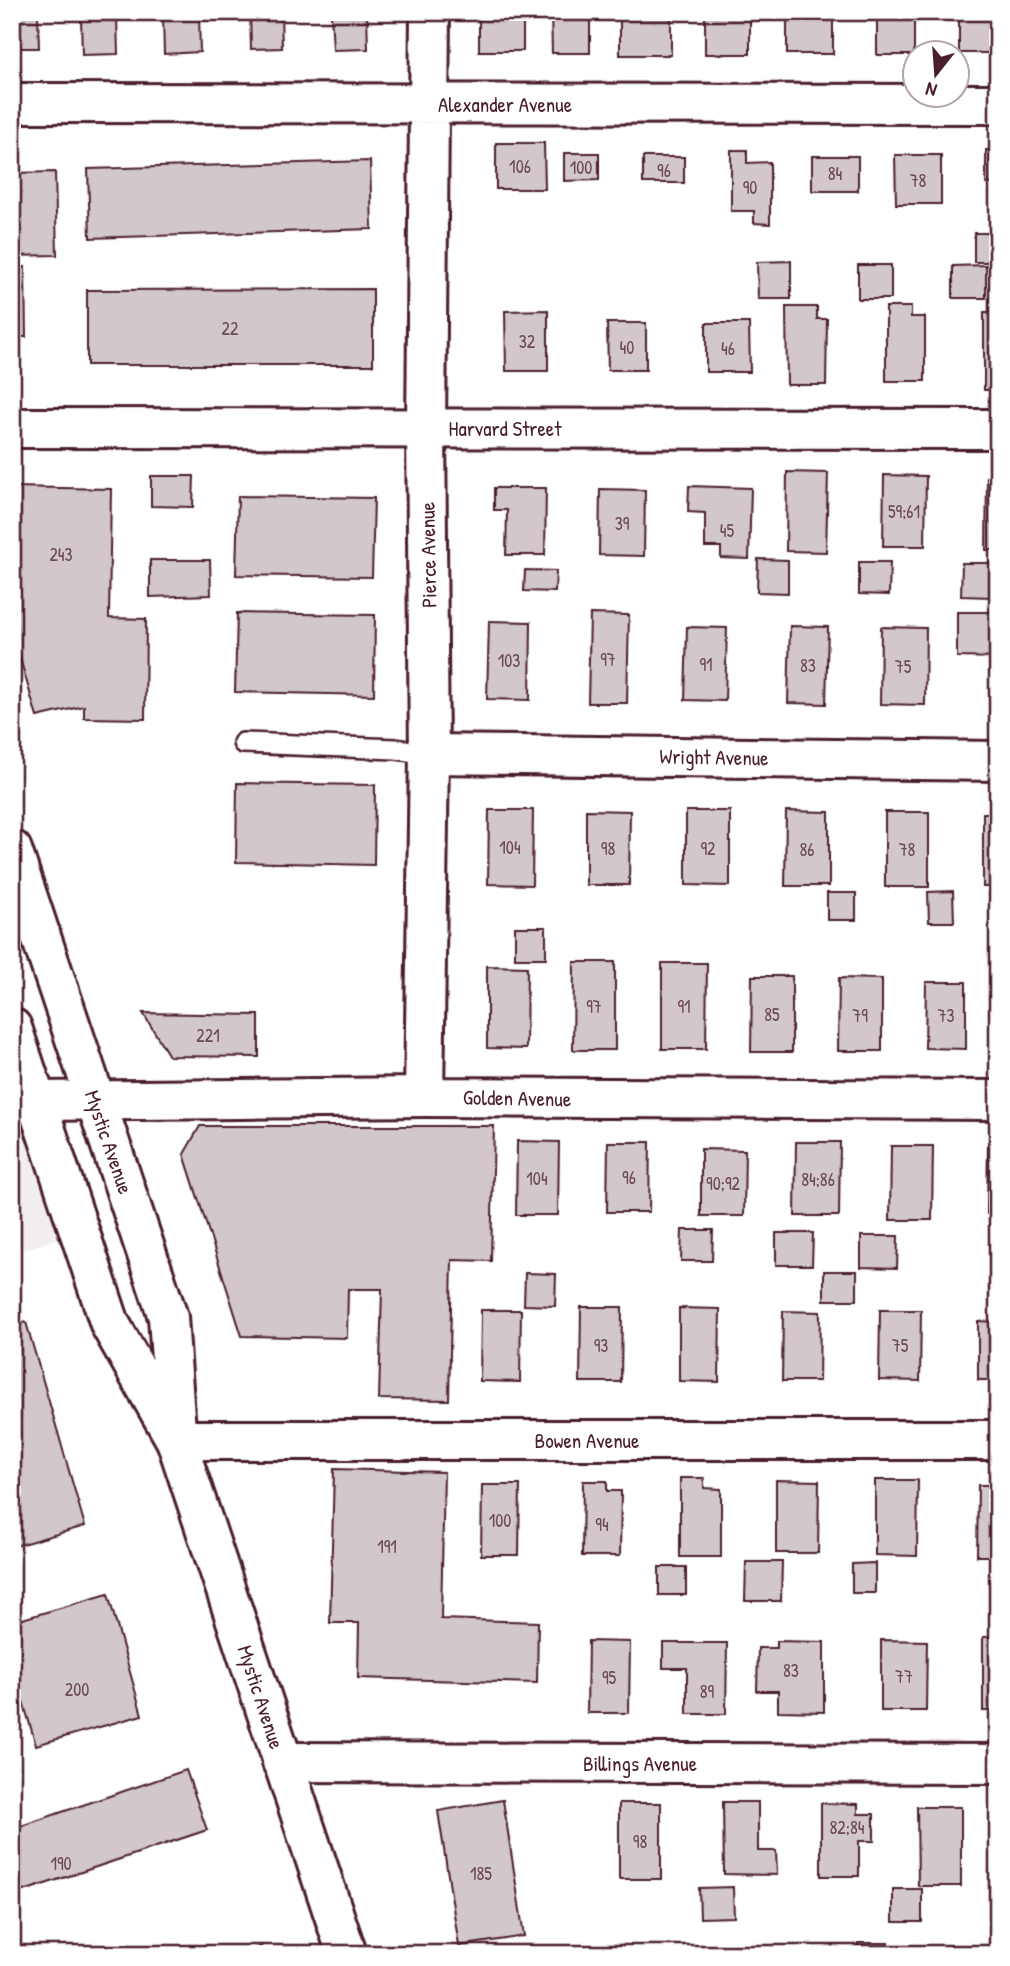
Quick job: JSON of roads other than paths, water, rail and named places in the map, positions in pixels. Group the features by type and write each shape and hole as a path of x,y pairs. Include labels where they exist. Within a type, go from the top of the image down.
{"street":[{"name":"Pierce Avenue","path":"424,1097 429,754 426,428 430,12"},
{"name":"Alexander Avenue","path":"12,103 998,104"},
{"name":"Harvard Street","path":"12,428 998,429"},
{"name":"Wright Avenue","path":"429,754 998,761"},
{"name":"Mystic Avenue","path":"12,850 168,1317 176,1440"},
{"name":"Mystic Avenue","path":"12,1028 110,1324 176,1440 347,1954"},
{"name":"Golden Avenue","path":"37,1101 424,1097 998,1100"},
{"name":"Bowen Avenue","path":"176,1440 998,1440"},
{"name":"Billings Avenue","path":"282,1762 998,1764"}],"lane":[{"path":"243,743 396,749 429,754"}]}
